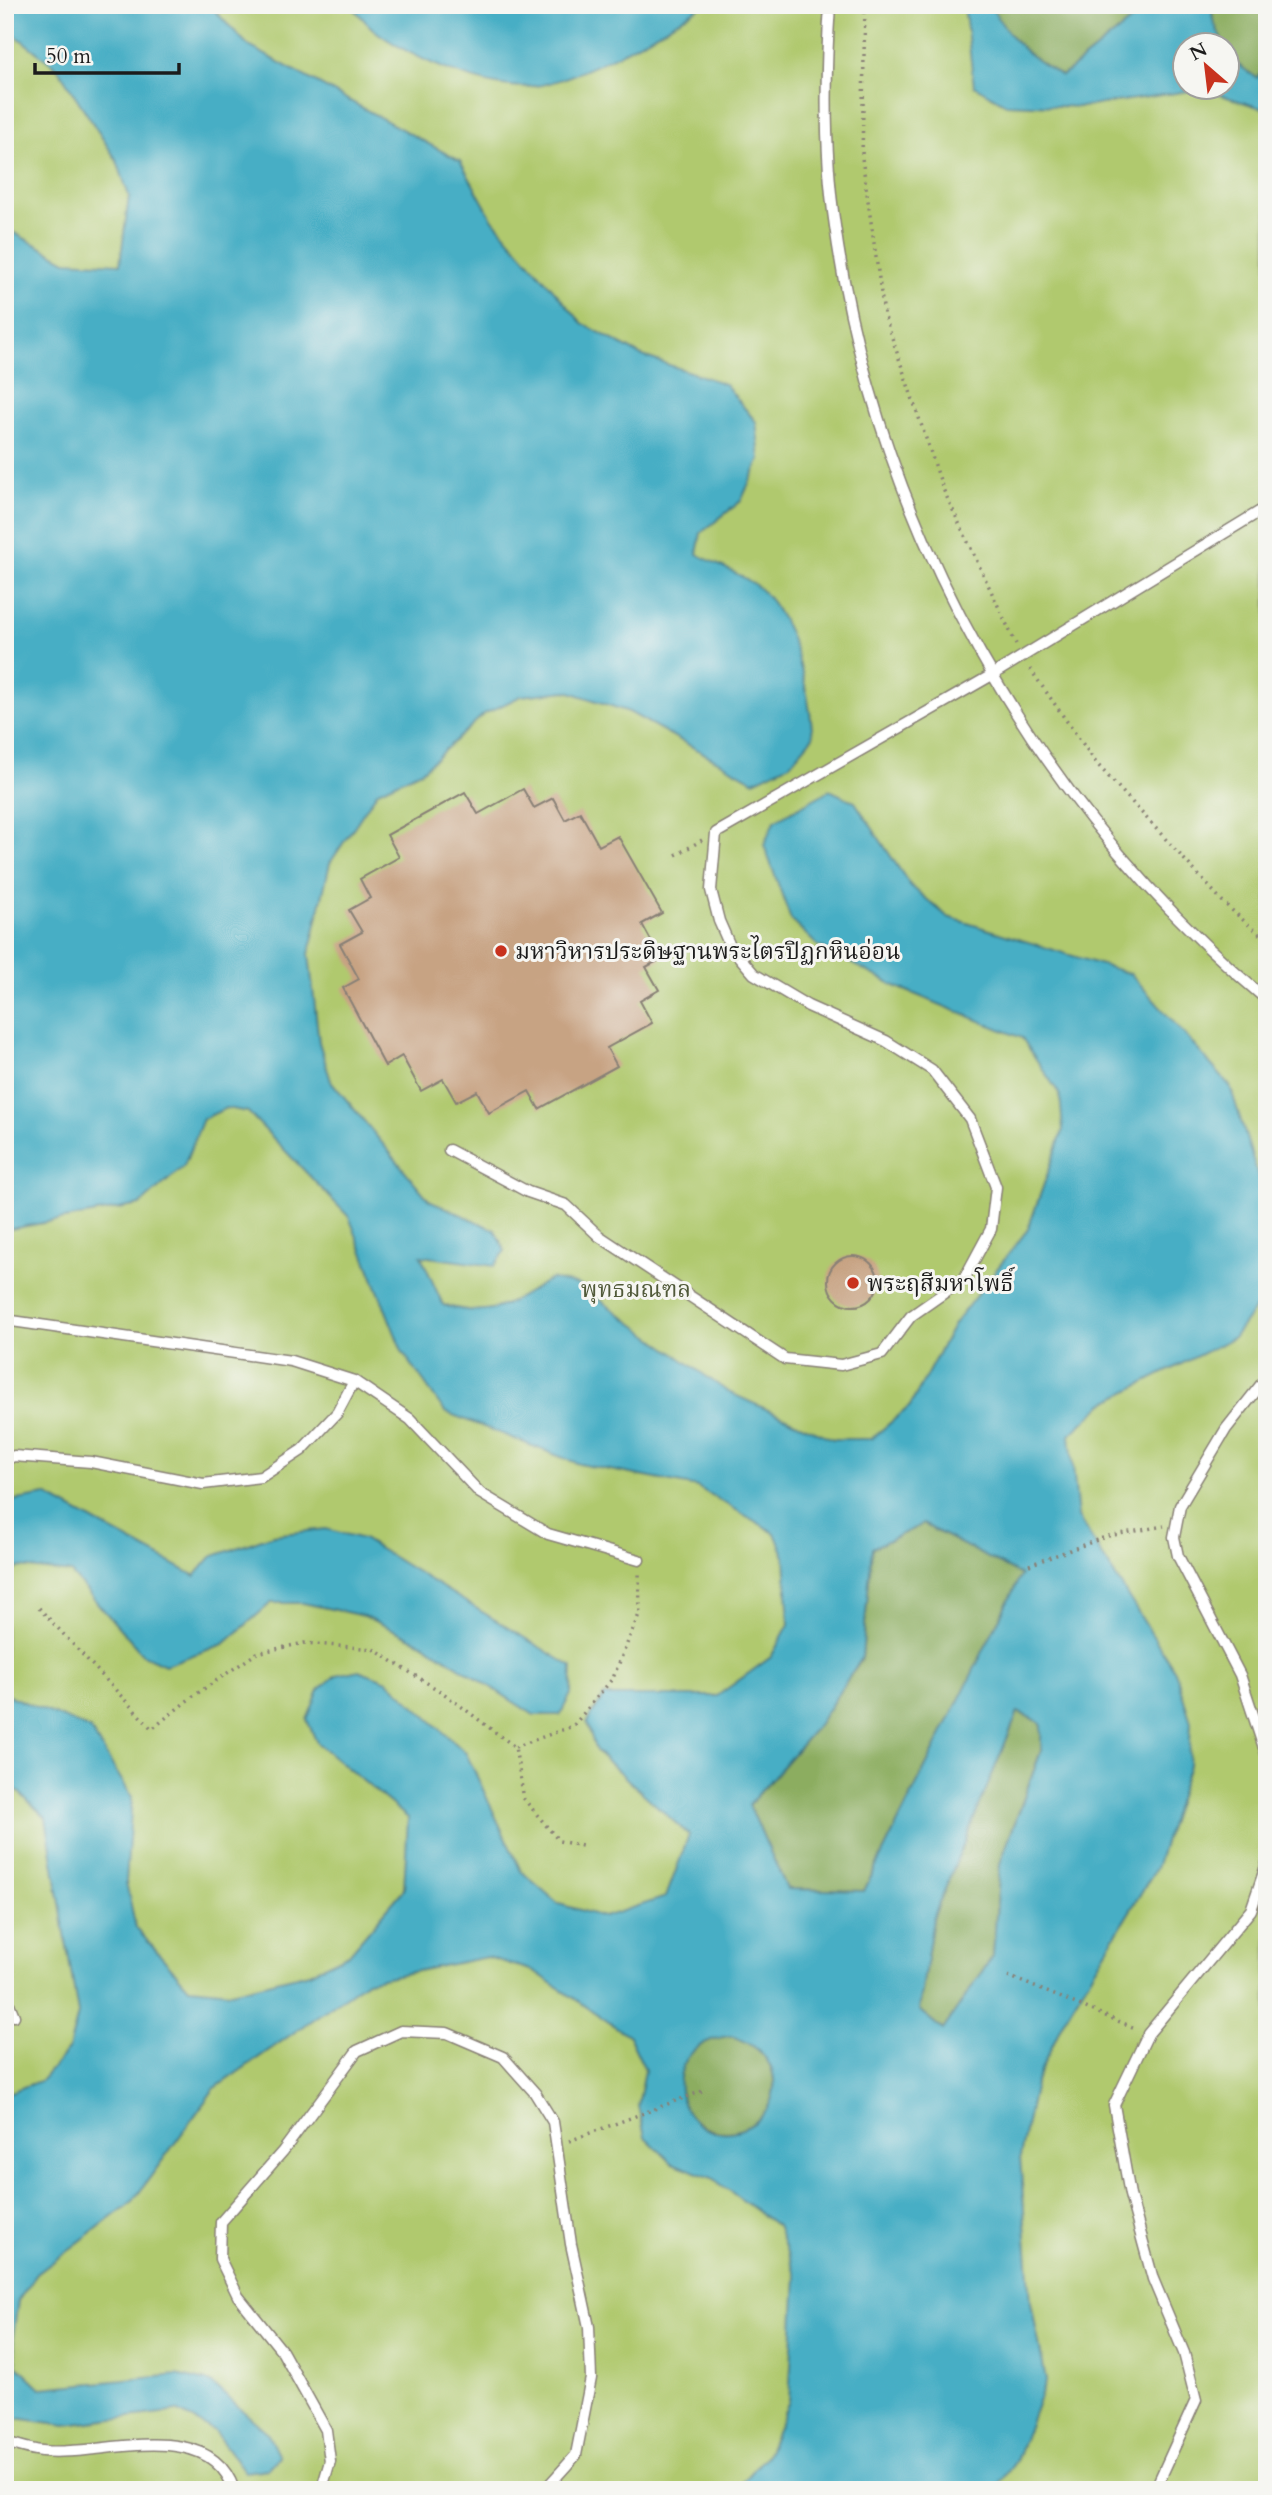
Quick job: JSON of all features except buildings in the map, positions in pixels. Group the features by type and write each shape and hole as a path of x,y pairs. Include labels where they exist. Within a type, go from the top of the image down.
{"lane":[{"path":"830,5 826,140 834,225 849,309 873,398 909,501 949,595 992,675 1038,749 1093,822 1151,890 1223,963 1267,1000"},
{"path":"450,1150 528,1192 566,1205 600,1236 785,1359 841,1365 882,1354 911,1316 964,1279 990,1229 996,1187 970,1119 932,1070 886,1041 808,1006 754,974 730,946 719,921 711,890 716,833 992,675 1267,507"},
{"path":"5,1320 291,1361 354,1381 410,1419 480,1493 548,1534 639,1560"},
{"path":"1267,1377 1226,1429 1180,1506 1174,1536 1178,1556 1240,1675 1267,1757"},
{"path":"5,1460 14,1455 91,1462 202,1484 261,1477 302,1450 337,1413 354,1381"},
{"path":"1155,2490 1196,2400 1184,2353 1153,2279 1130,2195 1114,2105 1148,2034 1251,1910 1267,1863"},
{"path":"5,1994 13,2016"},
{"path":"311,2490 326,2488 330,2461 326,2430 282,2351 238,2296 220,2259 221,2222 283,2151 357,2051 401,2031 447,2033 503,2057 535,2093 553,2122 570,2244 589,2328 592,2378 576,2455 549,2485 548,2490"},
{"path":"5,2442 43,2452 162,2442 206,2456 230,2479 234,2490"}],"path":[{"path":"865,5 862,158 884,314 943,489 1022,657 1097,764 1226,905 1267,941"},
{"path":"676,855 716,833"},
{"path":"1029,1565 1108,1536 1176,1523"},
{"path":"515,1747 573,1726 614,1678 640,1612 639,1560"},
{"path":"39,1608 152,1729 192,1697 257,1653 304,1643 373,1649 446,1695 515,1747 524,1798 559,1841 582,1846"},
{"path":"1008,1976 1079,2003 1148,2034"},
{"path":"556,2146 705,2090"}],"green space":[{"name":"พุทธมณฑล","path":"5,5 1267,5 1267,2490 5,2490"},
{"path":"990,5 1151,5 1062,76 1020,46"},
{"path":"1211,5 1267,5 1267,65 1258,79 1240,66 1240,32 1218,32"},
{"path":"923,1524 1022,1574 864,1891 787,1889 749,1805 818,1725 862,1658 872,1548"},
{"path":"1018,1711 1041,1723 1041,1750 1000,1864 993,1956 943,2030 919,2010 933,1918"},
{"path":"726,2036 744,2040 760,2050 770,2066 774,2084 770,2102 760,2118 744,2128 726,2132 708,2128 692,2118 682,2102 678,2084 682,2066 692,2050 708,2040"}],"water":[{"path":"5,5 209,5 249,46 460,161 493,220 582,323 640,355 725,384 756,422 760,459 741,501 701,533 697,554 754,584 768,597 789,633 803,676 813,737 790,764 754,781 629,712 567,691 521,696 484,714 423,770 378,791 330,863 309,954 319,1042 331,1081 429,1200 495,1230 505,1251 494,1266 421,1256 443,1305 475,1311 488,1310 511,1302 551,1279 579,1285 728,1392 833,1439 871,1439 910,1406 954,1324 1028,1229 1063,1130 1060,1095 1022,1038 897,987 817,945 791,920 764,845 774,821 830,790 855,802 910,885 948,917 1131,974 1230,1086 1266,1201 1264,1296 1233,1338 1104,1403 1070,1435 1078,1517 1175,1671 1191,1722 1189,1765 1156,1868 1064,2020 1035,2083 1020,2157 1031,2302 1046,2380 1016,2461 994,2490 736,2490 766,2456 789,2401 796,2276 777,2226 712,2178 672,2163 645,2137 638,2106 645,2070 629,2036 534,1971 487,1957 367,1981 214,2089 133,2201 37,2274 18,2301 13,2336 17,2365 41,2388 177,2375 211,2383 267,2432 279,2457 268,2469 245,2472 214,2431 177,2411 66,2425 15,2418 5,2412 5,2094 42,2080 69,2049 78,2014 46,1818 5,1779 5,1694 90,1729 132,1797 126,1882 136,1928 189,1988 231,1992 309,1973 349,1954 404,1889 408,1818 317,1743 307,1720 319,1690 336,1675 359,1670 388,1681 466,1753 521,1871 559,1904 604,1917 666,1897 689,1835 596,1751 587,1723 604,1696 717,1696 771,1657 789,1624 785,1557 775,1533 697,1487 579,1464 445,1412 402,1351 349,1217 248,1112 226,1108 203,1119 184,1166 140,1205 5,1230 5,228 66,261 120,264 129,196 117,161 58,69 5,27","holes":["923,1524 1021,1575 864,1891 787,1889 749,1805 818,1725 862,1657 872,1548","1018,1712 1041,1723 1041,1751 1000,1864 993,1956 943,2030 919,2010 933,1918","730,2036 741,2040 760,2052 772,2069 774,2091 770,2103 764,2113 748,2126 739,2130 717,2132 700,2125 687,2111 680,2094 681,2075 688,2057 705,2043"]},
{"path":"351,5 704,5 628,49 587,69 546,84 526,87 480,80 431,63 389,41 373,29"},
{"path":"964,5 990,5 1020,46 1062,76 1151,5 1211,5 1218,32 1170,32 1170,94 1082,107 1006,104 974,86"},
{"path":"1267,65 1267,110 1240,101 1240,66 1257,78"},
{"path":"46,1495 195,1576 211,1557 273,1535 326,1529 363,1539 572,1667 571,1694 560,1715 534,1715 422,1643 364,1616 303,1603 271,1603 224,1644 165,1665 143,1655 71,1573 20,1567 5,1575 5,1502"}],"place":[{"name":"มหาวิหารประดิษฐานพระไตรปิฏกหินอ่อน","path":"501,951"},
{"name":"พระฤสีมหาโพธิ์","path":"853,1283"}]}
